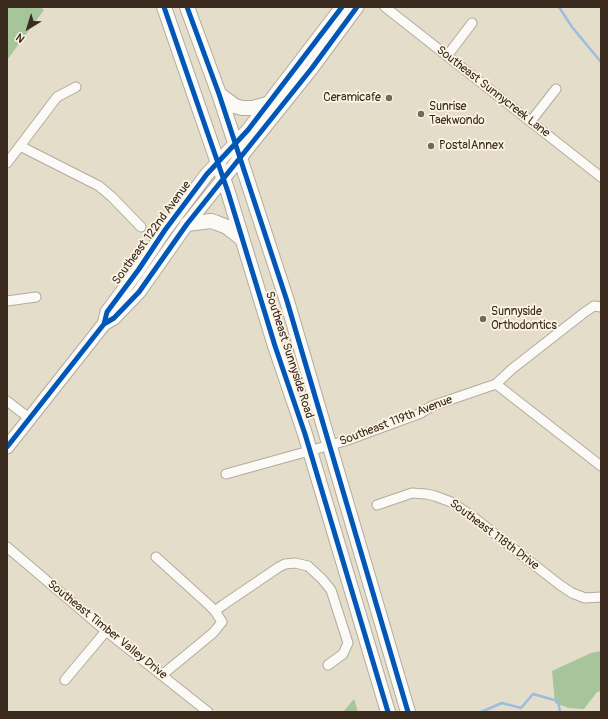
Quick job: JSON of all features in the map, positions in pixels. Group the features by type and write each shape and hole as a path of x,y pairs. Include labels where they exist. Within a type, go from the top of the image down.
{"main road":[{"name":"Southeast Sunnyside Road","path":"164,7 218,162 275,346 310,450 388,712"},
{"name":"Southeast Sunnyside Road","path":"187,7 219,94 287,301 407,710"},
{"name":"Southeast 122nd Avenue","path":"104,324 107,312 139,269 165,230 208,174 235,144 267,104 342,7"},
{"name":"Southeast 122nd Avenue","path":"7,447 104,324 114,318 139,292 187,224 312,68 357,7"},
{"path":"312,68 310,63 312,59 327,38 326,29"},
{"path":"219,94 235,106 242,108 252,108 267,104"},
{"path":"187,224 211,221 217,222 227,227 241,238"}],"street":[{"name":"Southeast Sunnycreek Lane","path":"385,7 601,177"},
{"path":"447,56 472,23"},
{"path":"7,163 58,97 76,87"},
{"path":"531,121 556,89"},
{"path":"20,146 98,186 112,197 141,227"},
{"path":"7,301 36,297"},
{"path":"601,307 594,306 585,312 512,369 496,384 601,466"},
{"name":"Southeast 119th Avenue","path":"226,474 345,441 421,413 432,406 496,384"},
{"path":"7,401 29,418"},
{"name":"Southeast 118th Drive","path":"377,505 412,494 426,494 451,502 472,516 560,586 585,598 601,597"},
{"name":"Southeast Timber Valley Drive","path":"7,547 106,631 208,712"},
{"path":"156,557 215,612 222,622 213,633 162,675"},
{"path":"215,612 223,605 285,564 295,563 308,566 331,590 348,643 343,654 328,665"},
{"path":"65,680 106,631"}],"green space":[{"path":"7,7 40,7 44,10 7,60"},
{"path":"601,651 601,691 597,692 584,709 569,708 555,703 552,671 591,653"},
{"path":"354,699 358,712 343,712"}],"waterway":[{"path":"559,7 572,27 601,62"},
{"path":"481,712 502,703 521,708 533,694 558,701 560,712"}],"cycle path":[{"path":"164,7 228,192 275,346 305,434 388,712"},
{"path":"187,7 219,94 287,301 408,712"},
{"path":"104,324 107,312 207,174 248,130 342,7"},
{"path":"7,447 104,324 114,318 139,292 187,224 312,68 357,7"}],"place":[{"name":"Ceramicafe","path":"389,98"},
{"name":"Sunrise Taekwondo","path":"421,114"},
{"name":"PostalAnnex","path":"431,146"},
{"name":"Sunnyside Orthodontics","path":"483,319"}]}
